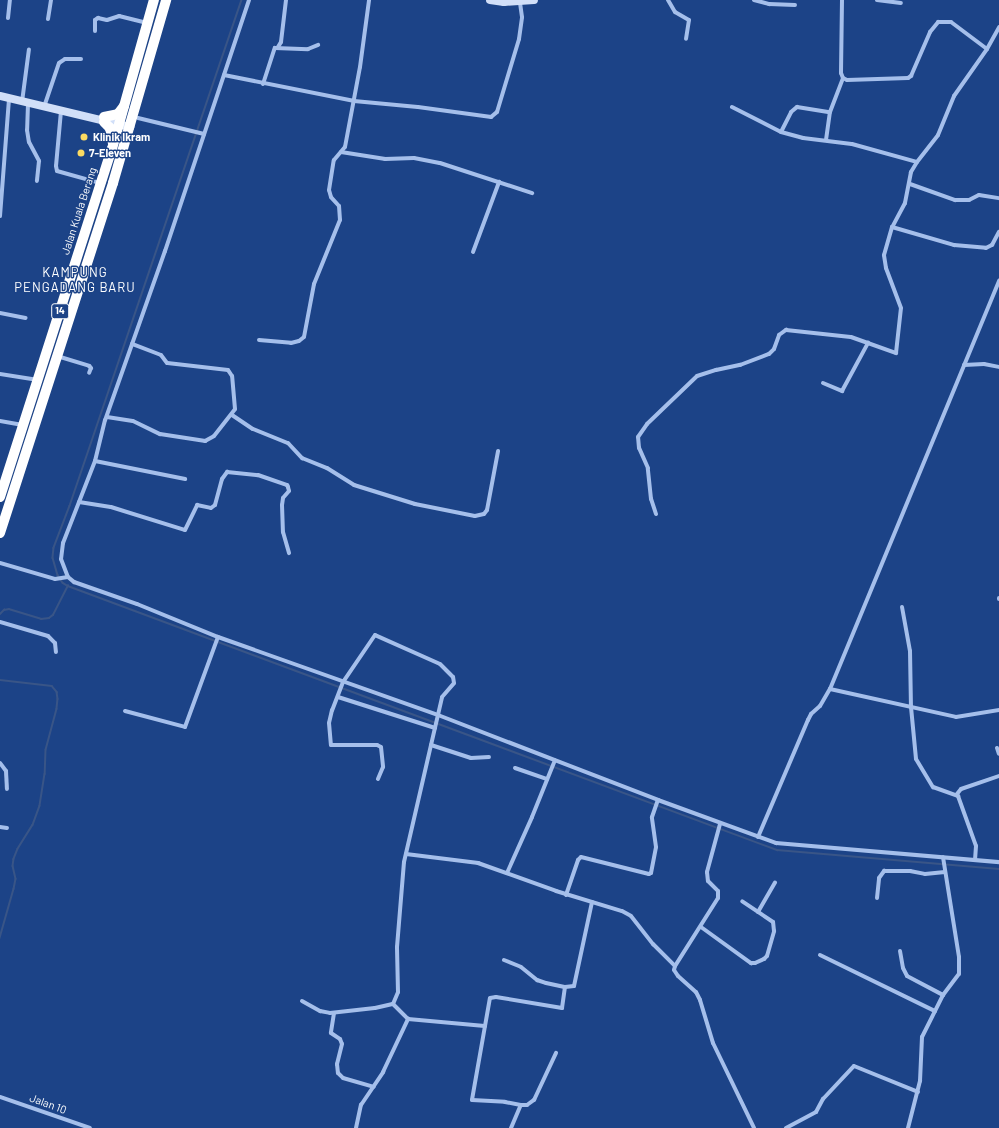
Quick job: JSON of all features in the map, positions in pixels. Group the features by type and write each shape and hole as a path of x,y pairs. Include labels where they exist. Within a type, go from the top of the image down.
{"highway":[{"name":"Jalan Kuala Berang","path":"0,534 113,183 126,158 128,122 125,104 154,0"},
{"name":"Jalan Kuala Berang","path":"0,497 39,381 112,149 128,122 147,83 148,65 161,16 167,0"},
{"path":"112,149 111,132 104,120 118,114 125,104"}],"main road":[{"path":"490,0 520,2 534,0"},
{"path":"0,96 82,116 128,122"}],"street":[{"path":"8,18 10,0"},
{"path":"48,19 51,0"},
{"path":"249,0 224,75 202,134 107,417 95,461 61,552 63,566 67,577 74,582 137,604 217,638 555,760 657,802 758,837 787,845 943,859 999,862"},
{"path":"263,84 273,51 281,42 286,0"},
{"path":"259,340 291,343 299,341 304,337 314,284 340,220 339,206 331,197 329,190 334,160 337,154 345,147 354,101 369,0"},
{"path":"668,0 679,15 689,20 686,39"},
{"path":"754,0 779,5 795,5"},
{"path":"826,140 830,112 843,78 841,73 842,0"},
{"path":"877,0 901,2"},
{"path":"224,75 354,101 418,106 492,117 495,116 519,39 522,17 520,2"},
{"path":"95,31 95,20 98,18 107,20 119,16 148,23"},
{"path":"843,78 847,80 908,78 911,76 930,32 938,22 942,20 951,22 987,49"},
{"path":"656,514 651,499 648,468 638,448 638,437 647,424 697,376 716,370 740,366 769,354 774,349 779,335 786,330 840,334 896,352 901,308 886,268 884,254 892,227 905,203 910,184 911,172 938,135 952,100 998,33 999,26"},
{"path":"278,47 308,49 318,45"},
{"path":"30,49 25,103 29,142 39,162 37,181"},
{"path":"44,107 59,63 65,59 81,59"},
{"path":"0,216 9,99"},
{"path":"781,132 791,112 798,107 830,112"},
{"path":"732,108 781,132 803,138 852,144 917,162"},
{"path":"61,111 56,166 57,171 101,183"},
{"path":"128,122 192,131 202,134"},
{"path":"341,152 385,160 402,158 428,160 456,167 532,193"},
{"path":"473,252 499,182"},
{"path":"910,184 961,200 969,200 979,195 999,198"},
{"path":"892,227 954,245 986,248 992,245 999,232"},
{"path":"758,837 808,720 811,714 820,706 830,689 999,281"},
{"path":"0,313 26,318"},
{"path":"823,383 842,391 868,343"},
{"path":"107,417 134,421 160,434 205,440 214,436 232,415 236,404 232,376 228,370 167,363 161,355 132,344"},
{"path":"57,356 89,366 90,374"},
{"path":"964,365 984,364 999,367"},
{"path":"0,374 39,381"},
{"path":"232,415 253,430 288,443 302,458 327,468 354,485 415,504 475,516 484,514 487,510 498,451"},
{"path":"0,422 24,425"},
{"path":"95,461 185,479"},
{"path":"79,502 111,507 185,530 197,505 211,508 215,505 224,474 231,472 258,475 287,485 289,491 283,498 282,505 283,532 288,553"},
{"path":"0,563 55,579 67,577"},
{"path":"902,607 910,651 911,707 918,763 933,787 957,794"},
{"path":"1,622 48,636 55,643 56,652"},
{"path":"378,779 383,767 381,747 377,745 331,745 329,718 343,684 375,635 381,636 440,664 453,677 454,683 444,694 406,854 397,947 398,992 393,1004"},
{"path":"125,711 185,728 217,638"},
{"path":"830,689 956,717 999,710"},
{"path":"339,695 435,727"},
{"path":"432,745 471,758 489,758"},
{"path":"997,748 999,754"},
{"path":"507,873 555,760"},
{"path":"0,762 6,771 6,789"},
{"path":"515,768 547,779"},
{"path":"957,794 961,789 999,776"},
{"path":"957,794 976,843 975,860"},
{"path":"566,895 578,860 581,857 648,874 651,873 656,847 653,812 657,802"},
{"path":"675,966 718,898 718,892 708,881 706,872 720,824"},
{"path":"0,826 7,828"},
{"path":"406,854 478,863 566,895 629,914 653,944 675,966 676,974 690,985 700,1000 713,1043 754,1128"},
{"path":"908,1128 918,1092 922,1037 943,995 959,974 959,964 943,859"},
{"path":"877,898 878,878 884,871 910,871 925,874 945,871"},
{"path":"758,912 775,884"},
{"path":"701,927 751,963 755,963 767,956 774,929 772,921 742,901"},
{"path":"504,960 521,967 537,980 565,987 571,987 575,984 592,902"},
{"path":"900,951 903,968 907,976 943,995"},
{"path":"820,956 935,1011"},
{"path":"556,1053 534,1100 527,1105 472,1100 489,1000 493,997 562,1008 565,987"},
{"path":"302,1002 320,1011 334,1013 375,1008 393,1004"},
{"path":"393,1004 408,1019 485,1026"},
{"path":"334,1013 332,1033 340,1039 342,1044 337,1064 338,1073 343,1078 374,1087"},
{"path":"356,1128 361,1105 374,1087 396,1046 408,1019"},
{"path":"786,1128 816,1112 824,1099 854,1066 918,1092"},
{"name":"Jalan 10","path":"0,1097 89,1128"},
{"path":"511,1128 521,1105"}],"waterway":[{"path":"242,0 70,506 54,548 53,558 58,575 63,583 777,850 999,869"},
{"path":"0,614 4,610 9,609 41,619 49,618 53,615 68,586"},
{"path":"0,680 52,686 57,692 58,699 57,709 46,750 45,774 40,806 33,825 18,849 14,859 13,866 16,879 0,938"}],"place":[{"name":"Klinik Ikram","path":"84,137"},
{"name":"7-Eleven","path":"81,153"}],"district":[{"name":"KAMPUNG PENGADANG BARU","path":"75,280"}]}
